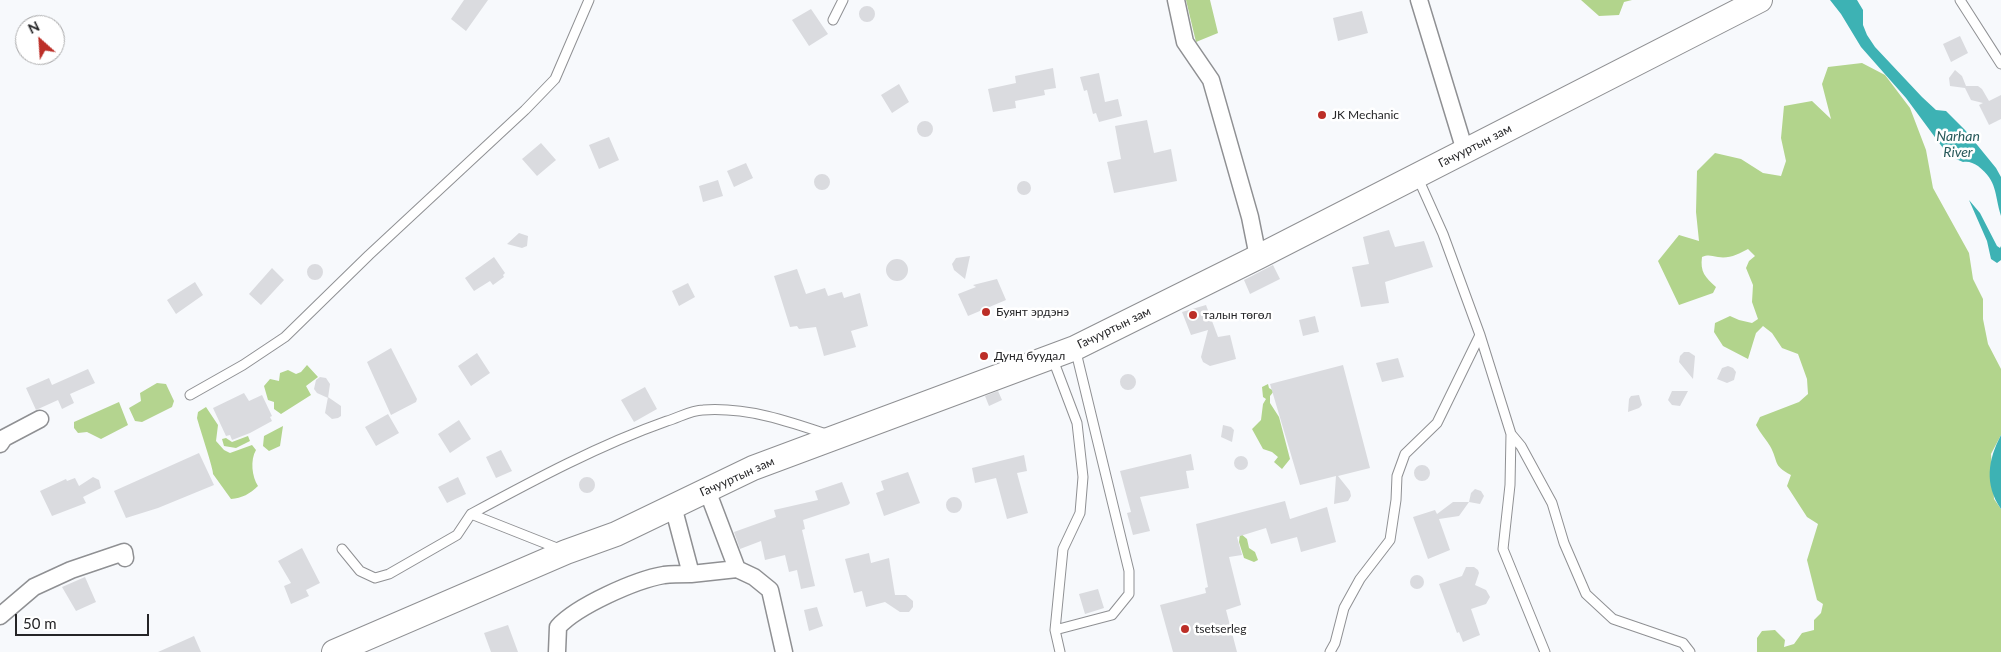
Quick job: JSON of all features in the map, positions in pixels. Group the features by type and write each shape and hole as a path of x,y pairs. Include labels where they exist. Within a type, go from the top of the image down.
{"main road":[{"name":"Гачууртын зам","path":"334,652 566,552 616,534 753,468 1052,358 1074,348 1258,257 1760,0"}],"street":[{"path":"1176,0 1185,42 1211,80 1250,217 1258,257"},
{"path":"1419,0 1465,151"},
{"path":"0,444 4,438 40,419"},
{"path":"707,490 736,569"},
{"path":"673,506 691,574"},
{"path":"0,616 34,587 71,570 124,552 126,558"},
{"path":"557,652 558,627 567,617 611,593 664,575 736,569 754,577 770,590 784,652"}],"lane":[{"path":"190,395 243,365 284,337 368,255 525,110 556,79 589,0"},
{"path":"833,20 843,0"},
{"path":"1960,0 2001,64"},
{"path":"1416,176 1443,234 1480,335 1511,434 1510,485 1503,549 1545,652"},
{"path":"1330,652 1335,644 1344,608 1360,578 1390,540 1396,500 1397,476 1405,454 1437,423 1480,335"},
{"path":"1055,630 1112,615 1129,594 1129,571 1074,348"},
{"path":"1052,358 1077,423 1083,477 1080,513 1063,549 1055,630 1060,652"},
{"path":"342,549 360,571 375,578 389,574 457,535 471,514 525,485 637,432 701,410 724,410 769,415 836,437"},
{"path":"1511,434 1521,446 1552,504 1564,543 1586,594 1613,619 1683,642 1690,652"},
{"path":"471,514 566,552"}],"green space":[{"path":"1186,0 1210,0 1218,33 1196,42"},
{"path":"1581,0 1632,0 1624,2 1619,15 1599,16"},
{"path":"1862,63 1885,75 1910,108 1926,150 1933,188 1969,253 1973,279 1983,299 1983,319 1988,344 2001,369 2001,435 1991,454 1994,499 2001,509 2001,652 1757,652 1757,638 1762,631 1775,630 1785,640 1784,647 1794,644 1802,633 1814,630 1814,620 1821,613 1823,604 1817,600 1807,560 1818,524 1807,517 1787,486 1791,475 1778,466 1770,446 1756,425 1760,417 1799,402 1808,394 1807,379 1798,354 1782,348 1772,333 1763,326 1756,333 1748,359 1723,346 1714,332 1715,323 1730,316 1752,323 1758,319 1752,302 1753,285 1746,268 1749,261 1755,256 1748,249 1730,257 1708,255 1702,257 1704,274 1716,287 1713,293 1679,305 1658,261 1679,235 1699,241 1696,212 1697,171 1715,153 1741,159 1763,173 1781,176 1786,161 1781,138 1784,106 1812,101 1831,119 1822,84 1828,67"},
{"path":"307,365 318,377 306,386 311,395 281,414 274,409 274,402 268,400 264,386 270,379 279,381 280,373 288,370 296,374 301,372"},
{"path":"157,383 166,384 174,401 172,407 142,422 135,421 129,408 141,401 140,393"},
{"path":"1268,384 1269,388 1274,391 1270,396 1270,403 1279,417 1290,459 1282,469 1274,462 1278,457 1272,452 1263,449 1252,429 1261,420 1263,404 1266,399 1263,397 1262,387"},
{"path":"119,402 128,425 101,439 87,432 78,433 74,428 74,422"},
{"path":"206,407 218,425 216,441 224,450 230,453 252,445 256,450 252,468 258,486 239,498 231,499 213,474 197,418 198,412"},
{"path":"283,426 280,446 269,451 263,446 264,436"},
{"path":"248,436 250,441 236,448 224,446 222,439 226,438 232,442"},
{"path":"1240,533 1247,539 1249,548 1255,552 1258,560 1254,562 1244,558 1239,542"}],"water":[{"name":"Narhan River","path":"1830,0 1857,0 1863,10 1863,25 1875,47 1936,110 1946,111 1965,130 1996,168 2001,177 2001,216 1994,188 1989,177 1978,166 1949,156 1906,98 1861,47"},
{"path":"1969,200 1980,213 1997,246 2000,248 2001,246 2001,260 1997,263 1991,259 1987,241"},
{"path":"2001,435 2001,509 1992,490 1990,472 1993,454"}],"building":[{"path":"464,0 488,0 466,31 451,19"},
{"path":"867,6 873,8 875,14 873,20 867,22 861,20 859,14 861,8"},
{"path":"811,9 828,34 809,46 792,20"},
{"path":"1362,11 1368,33 1338,41 1333,18"},
{"path":"1960,36 1968,53 1951,62 1943,44"},
{"path":"1053,68 1056,88 1044,90 1045,95 1015,101 1016,108 993,112 988,89 1016,83 1015,76"},
{"path":"1955,70 1962,76 1966,86 1978,86 1989,101 2001,95 2001,119 1989,125 1979,105 1983,103 1971,100 1965,88 1950,86 1949,78"},
{"path":"1099,73 1105,102 1118,99 1122,116 1099,122 1096,113 1093,114 1087,90 1084,91 1080,77"},
{"path":"899,84 909,102 892,113 881,95"},
{"path":"1147,120 1154,153 1171,149 1177,181 1114,193 1107,162 1121,159 1115,126"},
{"path":"925,121 933,129 925,137 917,129"},
{"path":"609,137 619,160 599,169 589,145"},
{"path":"541,143 556,160 537,176 522,159"},
{"path":"746,163 753,178 734,187 727,171"},
{"path":"822,174 830,182 822,190 814,182"},
{"path":"718,180 723,196 703,202 699,186"},
{"path":"1021,181 1027,181 1031,188 1027,195 1021,195 1017,191 1017,185"},
{"path":"1389,230 1395,247 1424,241 1433,267 1385,282 1389,303 1361,307 1352,267 1369,264 1363,237"},
{"path":"519,233 528,236 527,246 522,248 507,244"},
{"path":"970,256 965,279 954,270 952,264 956,258"},
{"path":"494,257 505,273 504,277 493,285 490,281 474,291 465,278"},
{"path":"897,259 905,262 908,270 905,278 897,281 889,278 886,270 889,262"},
{"path":"312,264 318,264 323,269 321,278 312,280 307,275 307,269"},
{"path":"1273,265 1280,279 1250,294 1244,280"},
{"path":"272,268 284,280 261,305 249,294"},
{"path":"797,269 806,294 825,288 828,296 842,292 844,298 860,293 868,326 851,331 856,347 824,356 816,327 799,329 797,326 790,327 774,276"},
{"path":"997,279 1006,300 968,316 958,294 976,287 973,285"},
{"path":"195,282 203,295 176,314 167,300"},
{"path":"688,283 695,297 679,306 672,291"},
{"path":"1206,305 1218,337 1230,335 1236,359 1210,366 1203,362 1201,357 1208,330 1191,335 1182,312"},
{"path":"1315,316 1319,332 1303,336 1299,320"},
{"path":"391,348 417,399 416,402 391,415 367,362"},
{"path":"1684,352 1689,352 1695,356 1693,379 1679,362 1680,356"},
{"path":"477,353 490,373 471,386 458,366"},
{"path":"1398,358 1404,377 1382,382 1376,363"},
{"path":"1343,365 1370,468 1338,476 1350,491 1351,496 1348,501 1334,504 1336,476 1300,485 1270,384"},
{"path":"1728,366 1736,372 1734,380 1727,383 1717,379 1722,368"},
{"path":"88,369 95,383 70,394 74,403 62,409 58,400 36,410 26,388 49,378 52,385"},
{"path":"1128,374 1134,376 1136,382 1134,388 1128,390 1122,388 1120,382 1122,376"},
{"path":"320,377 326,378 330,384 328,398 317,393 314,389 316,380"},
{"path":"645,387 657,409 634,422 621,400"},
{"path":"998,391 1002,400 989,406 985,396"},
{"path":"1672,391 1688,391 1680,406 1672,405 1668,400"},
{"path":"244,393 249,401 262,395 272,416 270,417 272,421 232,440 230,435 226,436 213,408"},
{"path":"1639,395 1642,405 1628,412 1629,399 1631,396"},
{"path":"328,397 341,406 341,416 338,418 332,419 325,413"},
{"path":"388,414 399,433 376,446 365,427"},
{"path":"459,420 471,439 450,453 438,434"},
{"path":"1223,425 1234,430 1232,442 1221,437"},
{"path":"501,450 512,471 496,478 486,457"},
{"path":"199,453 214,485 158,508 126,518 114,491"},
{"path":"1191,454 1194,470 1186,471 1189,488 1140,497 1150,531 1133,535 1127,513 1131,512 1120,471"},
{"path":"1024,455 1027,471 1017,473 1028,513 1007,519 996,478 975,483 972,468"},
{"path":"1238,456 1244,456 1248,463 1244,470 1238,470 1234,466 1234,460"},
{"path":"1419,465 1425,465 1430,470 1428,479 1419,481 1414,476 1414,470"},
{"path":"908,472 920,503 884,516 876,493 884,490 881,481"},
{"path":"93,477 99,480 101,488 83,497 86,503 52,516 40,491 66,479 67,481 75,478 79,486"},
{"path":"458,477 466,494 447,503 438,487"},
{"path":"587,477 593,479 595,485 593,491 587,493 581,491 579,485 581,479"},
{"path":"842,482 850,503 848,505 803,520 805,529 802,530 815,586 801,589 797,570 789,572 785,555 765,560 761,541 740,549 734,532 776,517 774,510 818,500 815,491"},
{"path":"1475,489 1481,491 1484,496 1480,504 1469,502 1471,493"},
{"path":"954,497 960,499 962,505 960,511 954,513 948,511 946,505 948,499"},
{"path":"1285,501 1290,519 1327,507 1336,542 1301,552 1297,537 1271,544 1266,528 1237,537 1242,555 1229,557 1241,605 1226,610 1237,652 1173,652 1160,605 1206,593 1205,588 1208,587 1196,524"},
{"path":"1453,502 1469,502 1459,516 1439,519 1450,550 1428,559 1413,517 1435,510 1437,514"},
{"path":"302,548 320,583 306,590 309,596 291,604 284,586 291,583 278,561"},
{"path":"869,553 871,563 889,558 895,595 906,595 913,601 913,607 909,612 900,612 885,602 866,607 862,591 854,593 845,559"},
{"path":"1466,567 1474,567 1478,570 1479,573 1475,585 1486,590 1490,597 1486,604 1471,609 1480,635 1463,642 1459,632 1457,633 1439,584 1462,576"},
{"path":"1414,575 1420,575 1424,582 1420,589 1414,589 1410,585 1410,579"},
{"path":"85,577 96,602 76,611 62,587"},
{"path":"1098,589 1104,608 1085,614 1079,594"},
{"path":"817,607 823,626 809,631 804,610"},
{"path":"508,625 518,652 491,652 484,633"},
{"path":"194,636 201,652 158,652"}],"place":[{"name":"JK Mechanic","path":"1322,115"},
{"name":"Буянт эрдэнэ","path":"986,312"},
{"name":"талын төгөл","path":"1193,315"},
{"name":"Дунд буудал","path":"984,356"},
{"name":"tsetserleg","path":"1185,629"}]}
